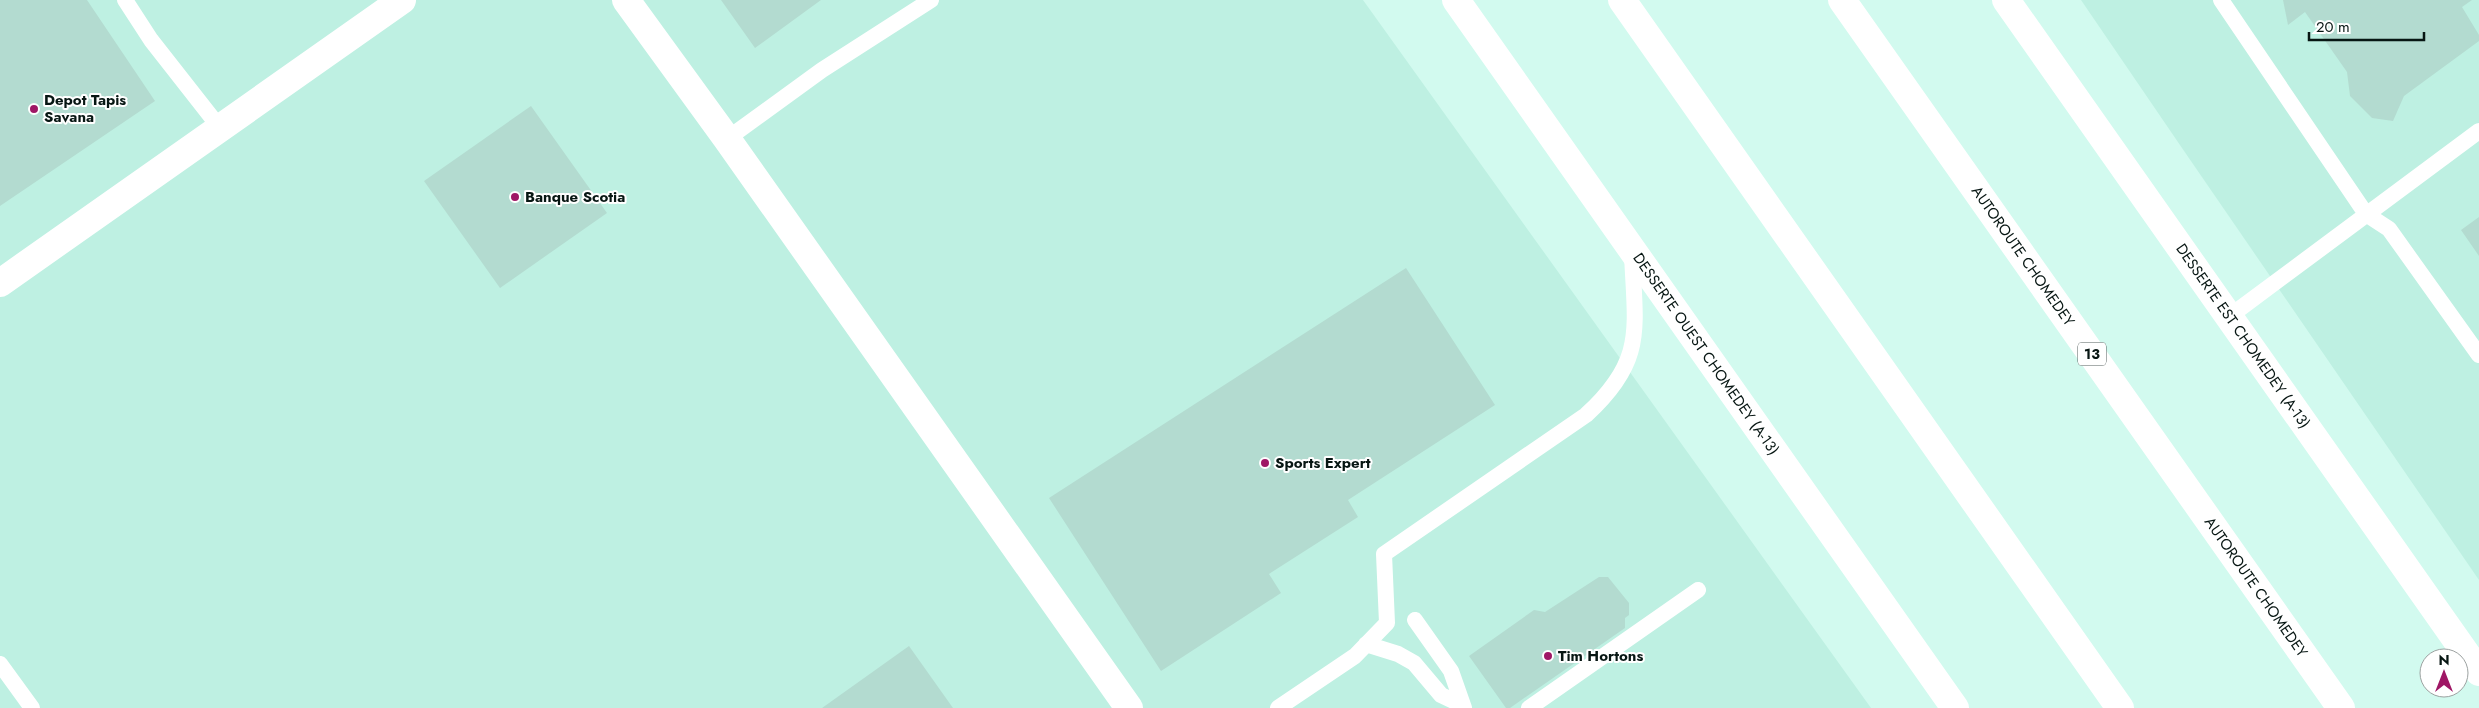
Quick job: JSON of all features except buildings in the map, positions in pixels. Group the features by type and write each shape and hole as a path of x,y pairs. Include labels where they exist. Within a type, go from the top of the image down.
{"main road":[{"path":"0,283 402,0"},
{"path":"626,0 727,139 1129,708"},
{"name":"DESSERTE OUEST CHOMEDEY (A-13)","path":"1456,0 1955,708"},
{"path":"1622,0 2120,708"},
{"name":"AUTOROUTE CHOMEDEY","path":"1842,0 2341,708"},
{"name":"DESSERTE EST CHOMEDEY (A-13)","path":"2006,0 2479,672"}],"lane":[{"path":"125,0 151,40 220,128"},
{"path":"727,139 822,70 931,0"},
{"path":"2221,0 2366,214 2389,229 2479,355"},
{"path":"2230,316 2479,131"},
{"path":"1278,708 1355,656 1387,623 1384,554 1586,415 1606,396 1620,378 1634,342 1632,250"},
{"path":"1529,708 1698,590"},
{"path":"1415,620 1451,671 1458,685 1463,707"},
{"path":"1366,644 1398,654 1414,663 1441,695 1463,707"},
{"path":"0,664 32,708"}],"shaded area":[{"path":"0,0 1363,0 1871,708 0,708"},
{"path":"2081,0 2479,0 2479,580 2182,148"}],"place":[{"name":"Depot Tapis Savana","path":"34,109"},
{"name":"Banque Scotia","path":"515,197"},
{"name":"Sports Expert","path":"1265,463"},
{"name":"Tim Hortons","path":"1548,656"}]}
